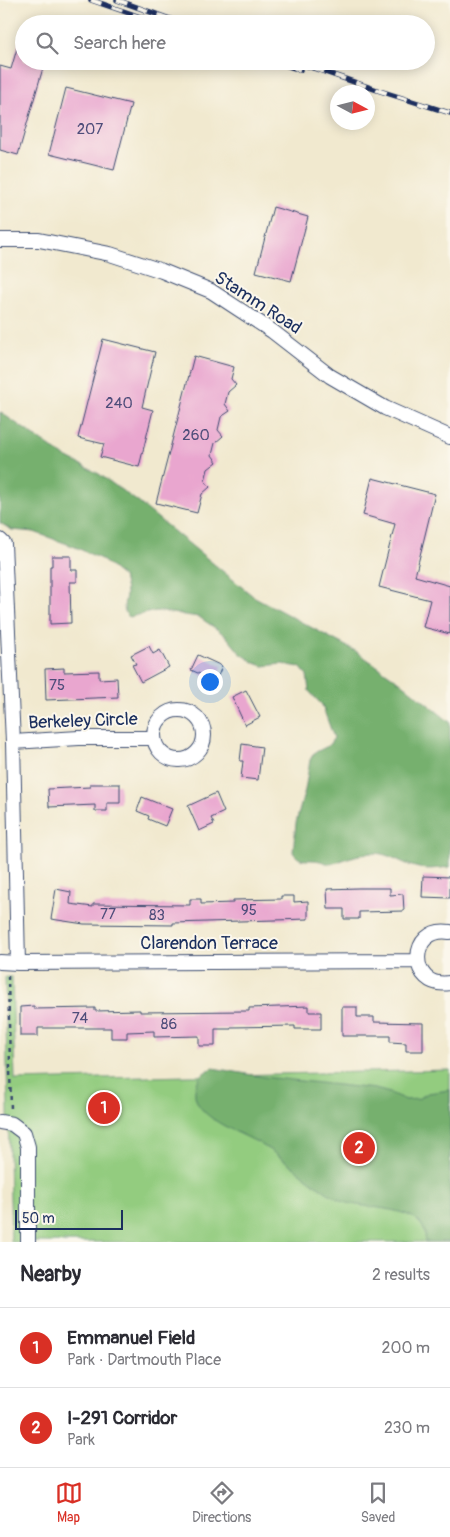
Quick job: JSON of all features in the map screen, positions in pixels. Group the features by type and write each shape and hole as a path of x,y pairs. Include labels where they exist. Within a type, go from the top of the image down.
{"street":[{"name":"Stamm Road","path":"0,240 38,240 110,254 162,271 211,291 272,331 330,376 385,408 450,437"},
{"path":"0,540 4,544 15,795 8,962"},
{"name":"Berkeley Circle","path":"13,742 79,738 154,738"},
{"path":"0,794 15,795"},
{"path":"450,932 435,933 428,937 418,952 420,969 425,976 440,984 450,983"},
{"name":"Clarendon Terrace","path":"8,962 418,961"},
{"path":"6,1123 24,1133 28,1147 28,1242"}],"path":[{"path":"6,1123 8,962"}],"green space":[{"path":"0,412 62,455 99,474 138,502 253,596 357,652 400,682 450,722 450,867 419,868 378,853 361,854 330,864 316,860 301,859 296,856 293,852 296,823 305,790 310,760 314,753 328,746 334,738 322,705 309,691 307,675 300,667 282,664 263,666 255,663 240,653 226,636 199,617 156,611 129,617 124,609 126,592 123,577 101,559 73,546 34,532 12,530 0,523"},
{"path":"5,977 12,977 15,1080 450,1070 450,1242 11,1242"},
{"path":"213,1068 264,1077 375,1089 406,1100 418,1099 428,1093 450,1090 450,1242 425,1242 424,1229 417,1221 407,1215 342,1201 255,1141 213,1119 204,1112 195,1094 200,1078 205,1072"}],"building":[{"path":"15,55 15,70 42,70 18,155 0,150 0,66 11,69"},
{"path":"66,88 131,104 114,170 49,154"},
{"path":"273,207 308,217 291,281 256,272"},
{"path":"103,339 155,352 142,407 153,410 139,467 100,457 104,444 78,438"},
{"path":"194,356 234,367 231,379 236,385 228,392 225,404 230,411 221,417 218,430 223,436 215,443 212,455 217,462 208,469 205,481 210,487 202,494 197,513 156,503"},
{"path":"372,478 435,494 415,576 450,586 450,634 423,627 430,600 379,587 395,524 363,515"},
{"path":"52,556 71,556 71,570 77,570 77,582 70,582 71,623 50,624 50,566 52,566"},
{"path":"149,646 153,654 160,650 169,667 141,682 132,665 136,664 131,655"},
{"path":"198,655 222,666 216,681 191,670"},
{"path":"64,668 64,672 99,671 99,679 117,678 118,697 46,700 45,669"},
{"path":"246,690 260,717 245,725 232,697"},
{"path":"242,744 262,747 258,780 241,778"},
{"path":"90,784 120,784 120,803 107,803 107,811 95,811 95,805 49,807 48,789 90,787"},
{"path":"216,793 224,812 211,818 214,824 199,831 188,806"},
{"path":"142,797 172,809 165,826 148,819 149,816 137,811"},
{"path":"423,876 450,877 450,898 422,897"},
{"path":"390,888 390,895 403,894 404,911 359,912 359,919 344,919 344,909 328,909 327,889"},
{"path":"56,889 71,892 70,904 93,907 93,904 190,905 190,899 201,899 201,904 233,903 233,900 281,899 281,896 294,896 294,902 308,901 308,919 173,923 173,925 84,924 51,919"},
{"path":"34,1006 34,1009 95,1008 95,1011 140,1010 140,1012 249,1011 249,1008 309,1006 309,1012 321,1012 321,1029 295,1029 295,1026 215,1029 215,1046 199,1046 199,1036 154,1037 154,1031 127,1032 127,1038 111,1038 111,1028 38,1028 38,1036 20,1036 20,1007"},
{"path":"342,1007 357,1007 357,1017 374,1017 374,1022 423,1023 423,1051 406,1051 406,1043 390,1042 390,1036 342,1036"}],"railway":[{"path":"91,0 135,15"},
{"path":"117,0 159,15"},
{"path":"319,70 450,113"}],"place":[{"name":"Emmanuel Field","path":"104,1108"},
{"name":"I-291 Corridor","path":"359,1148"}]}
